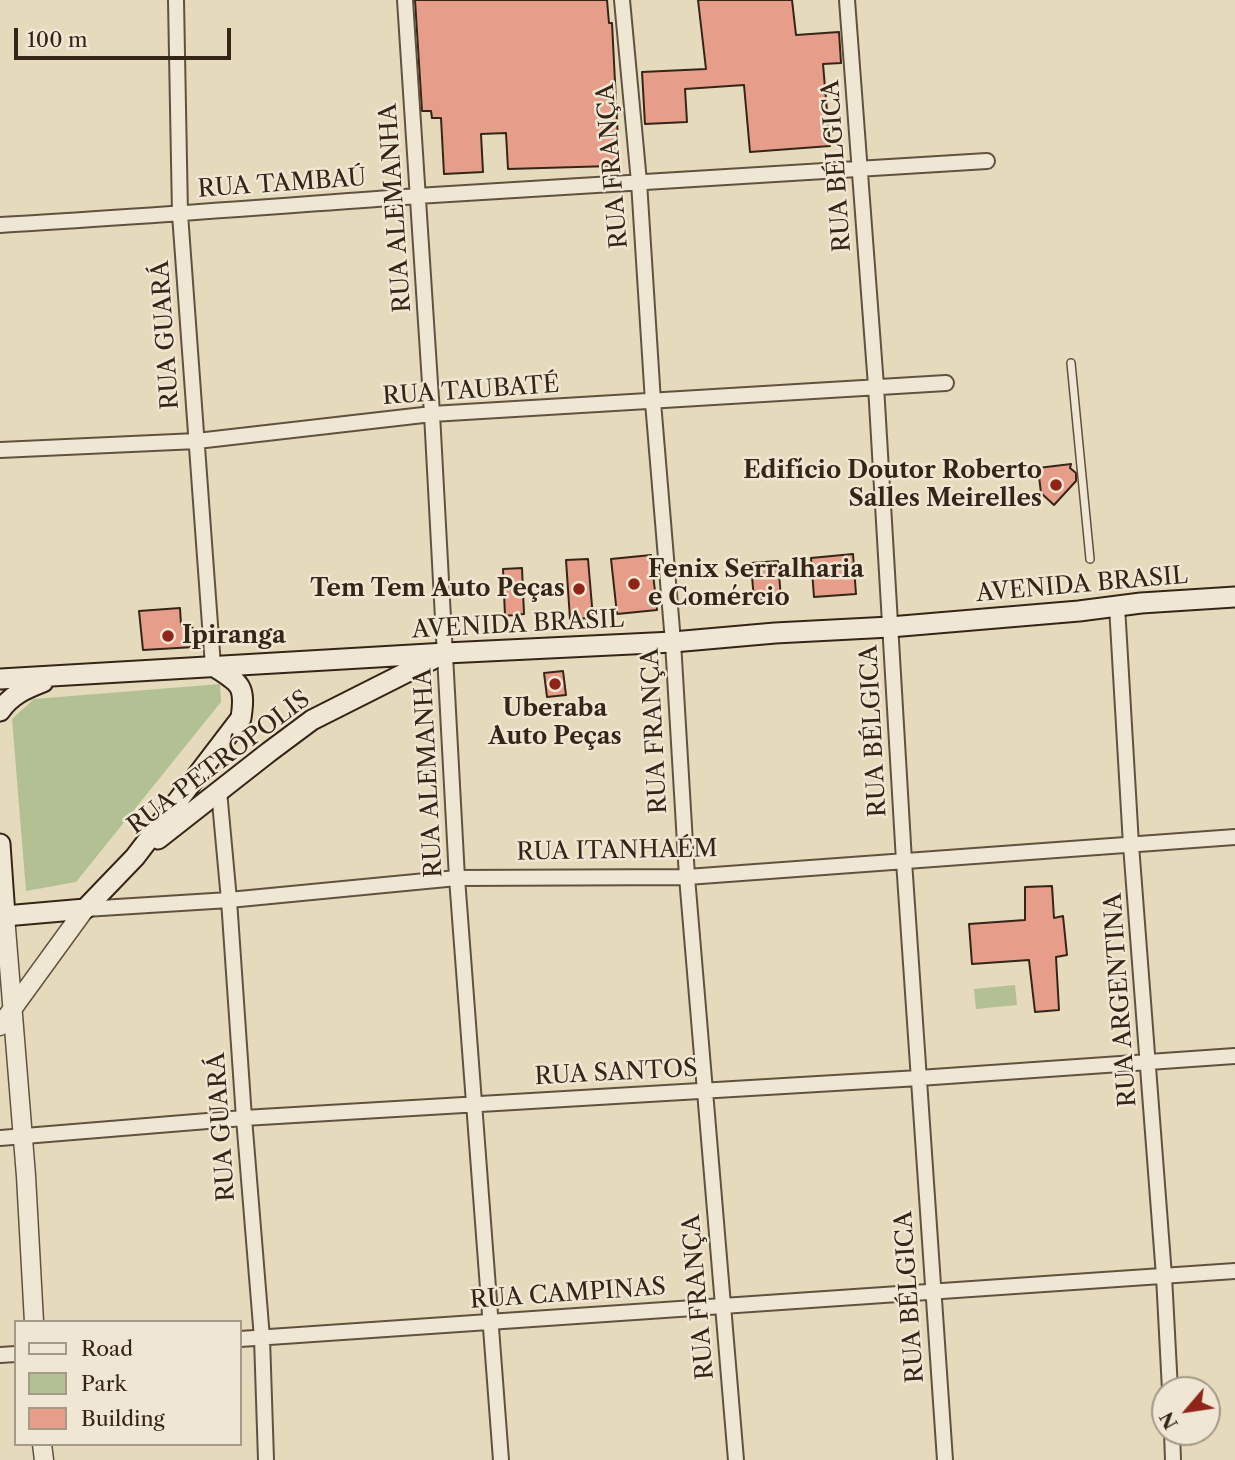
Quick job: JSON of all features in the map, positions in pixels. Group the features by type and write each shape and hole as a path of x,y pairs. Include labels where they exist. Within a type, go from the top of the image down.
{"main road":[{"name":"AVENIDA BRASIL","path":"0,679 673,642 890,627 1235,597"},
{"name":"RUA PETRÓPOLIS","path":"135,857 312,720 446,653"},
{"name":"RUA PETRÓPOLIS","path":"85,909 135,857 242,718 244,697 236,681 213,666"},
{"name":"AVENIDA BRASIL","path":"0,711 7,701 21,691 53,677"},
{"path":"0,844 2,916"},
{"name":"RUA ITANHAÉM","path":"2,916 85,909"}],"street":[{"name":"RUA GUARÁ","path":"176,0 180,214 213,666"},
{"name":"RUA ALEMANHA","path":"405,0 432,414 457,878 501,1460"},
{"name":"RUA FRANÇA","path":"622,0 639,182 653,402 673,642 687,877 736,1460"},
{"name":"RUA BÉLGICA","path":"847,0 876,386 904,861 945,1460"},
{"name":"RUA TAMBAÚ","path":"0,225 987,161"},
{"name":"RUA TAUBATÉ","path":"0,450 197,441 432,414 946,383"},
{"name":"RUA ARGENTINA","path":"1117,606 1131,845 1169,1376"},
{"name":"RUA GUARÁ","path":"219,791 262,1338 266,1460"},
{"name":"RUA ITANHAÉM","path":"85,909 229,900 457,878 687,877 1235,836"},
{"name":"RUA PETRÓPOLIS","path":"0,1026 85,909"},
{"path":"2,916 13,1009 34,1320"},
{"name":"RUA SANTOS","path":"0,1138 244,1118 919,1078 1235,1056"},
{"name":"RUA CAMPINAS","path":"242,1339 1235,1271"}],"lane":[{"path":"1071,363 1090,559"}],"green space":[{"path":"220,684 221,702 76,882 26,891 12,719 34,699"},
{"path":"1015,985 1017,1005 976,1009 974,989"}],"building":[{"path":"415,0 607,0 609,23 612,23 619,160 612,166 508,169 506,133 481,134 483,172 444,174 441,118 432,118 431,111 422,111"},
{"path":"698,0 792,0 796,35 839,32 841,63 823,64 830,146 750,152 744,85 685,89 687,122 645,124 642,72 706,69"},
{"name":"Edifício Doutor Roberto Salles Meirelles","path":"1071,464 1070,468 1076,473 1076,481 1054,505 1041,493 1038,468"},
{"path":"853,554 856,594 814,597 811,558"},
{"name":"Fenix Serralharia e Comércio","path":"651,555 657,610 617,614 611,559"},
{"name":"Tem Tem Auto Peças","path":"588,559 593,618 570,619 566,560"},
{"path":"778,561 781,599 754,601 751,563"},
{"path":"522,568 524,614 505,616 503,569"},
{"name":"Ipiranga","path":"180,608 181,625 192,625 195,647 143,650 139,611"},
{"name":"Uberaba Auto Peças","path":"563,671 566,695 547,697 544,673"},
{"path":"1052,886 1054,918 1063,916 1067,955 1056,957 1059,1010 1035,1012 1029,960 972,964 969,924 1025,920 1025,887"}],"place":[{"name":"Edifício Doutor Roberto Salles Meirelles","path":"1056,485"},
{"name":"Fenix Serralharia e Comércio","path":"634,584"},
{"name":"Tem Tem Auto Peças","path":"579,589"},
{"name":"Ipiranga","path":"168,636"},
{"name":"Uberaba Auto Peças","path":"555,684"}]}
